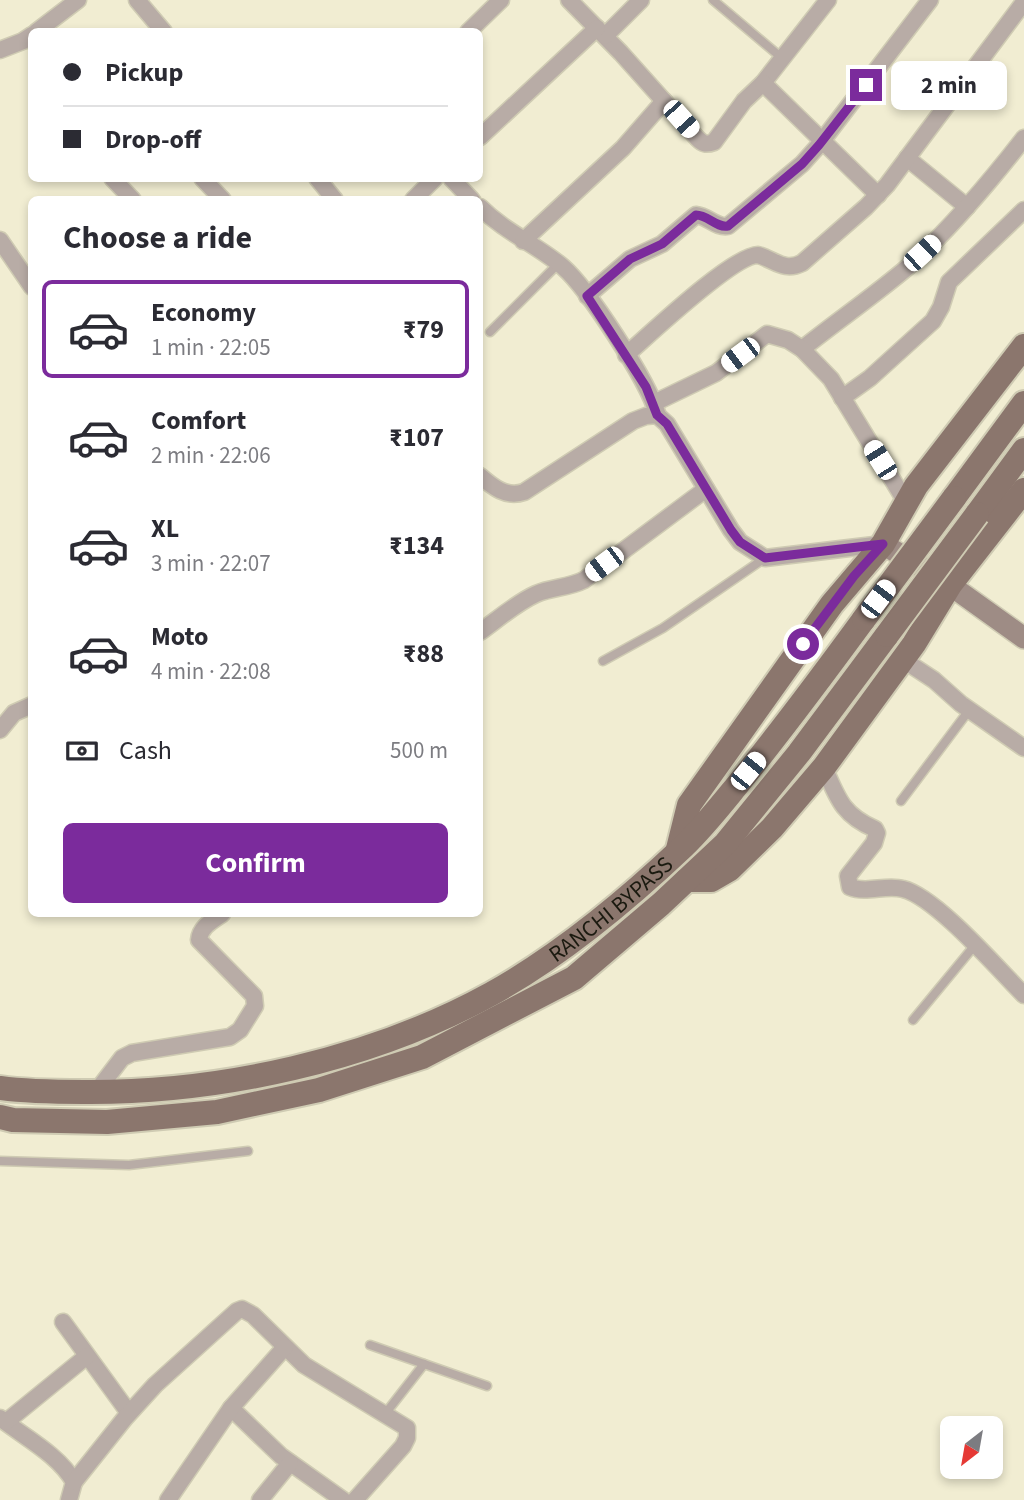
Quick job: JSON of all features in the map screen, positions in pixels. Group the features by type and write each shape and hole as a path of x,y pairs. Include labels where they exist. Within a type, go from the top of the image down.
{"main road":[{"path":"677,853 689,805 832,604 883,544 916,486 1024,346"},
{"name":"RANCHI BYPASS","path":"0,1088 26,1092 96,1092 205,1086 318,1062 417,1029 491,994 566,946 632,894 677,853 720,806 777,736 1024,403"},
{"name":"RANCHI BYPASS","path":"0,1118 107,1122 217,1112 319,1090 422,1057 574,978 725,844 799,754 1024,450"},
{"path":"687,880 711,880 730,869 772,828 824,767 902,659 950,585 1024,490"}],"street":[{"path":"41,28 78,0"},
{"path":"137,0 161,28"},
{"path":"472,28 501,0"},
{"path":"569,0 703,144 714,142 744,100 763,83 828,0"},
{"path":"483,134 641,0"},
{"path":"587,296 630,259 662,244 696,215 705,216 721,226 728,226 802,164 822,142 930,0"},
{"path":"626,355 696,294 741,260 758,255 784,267 790,268 802,263 878,195 1024,2"},
{"path":"1,47 28,38"},
{"path":"763,83 878,195"},
{"path":"523,241 623,148 664,101"},
{"path":"802,349 907,267 967,207 1024,138"},
{"path":"907,158 967,207"},
{"path":"116,182 129,196"},
{"path":"206,182 219,196"},
{"path":"320,182 332,196"},
{"path":"417,196 431,182"},
{"path":"455,182 468,196"},
{"path":"483,210 500,226 558,264 587,296 740,542 765,558 883,544 950,585 1024,638"},
{"path":"842,398 870,378 933,321 949,282 1024,210"},
{"path":"0,240 28,281"},
{"path":"483,478 507,494 524,492 633,421 646,416 716,373 767,334 789,340 802,349 831,380 906,502"},
{"path":"483,630 540,592 571,587 584,580 706,489"},
{"path":"902,659 1024,748"},
{"path":"0,730 14,713 28,707"},
{"path":"824,767 845,810 851,817 875,829 877,833 874,843 848,876 850,887 864,890 901,888 916,893 975,945 1024,995"},
{"path":"96,1092 122,1058 132,1053 230,1037 240,1030 256,1002 247,989 199,940 200,934 213,917"},
{"path":"69,1500 74,1482 129,1413 155,1385 242,1309 304,1365 407,1428 407,1438 403,1446 355,1500"},
{"path":"63,1322 129,1413"},
{"path":"168,1500 231,1408 285,1347"},
{"path":"74,1482 55,1459 3,1420 88,1356"},
{"path":"231,1408 290,1463 343,1500"},
{"path":"260,1500 290,1463"}],"lane":[{"path":"712,0 783,59"},
{"path":"490,332 558,264"},
{"path":"603,661 663,628 765,558"},
{"path":"901,801 970,709"},
{"path":"913,1020 975,945"},
{"path":"0,1161 129,1165 248,1151"},
{"path":"370,1345 487,1387"},
{"path":"385,1414 424,1364"}],"route":[{"path":"803,644 854,576 883,544 765,558 740,542 667,424 657,415 646,387 604,318 587,296 630,259 662,244 696,215 705,216 721,226 728,226 802,164 866,85"}]}
